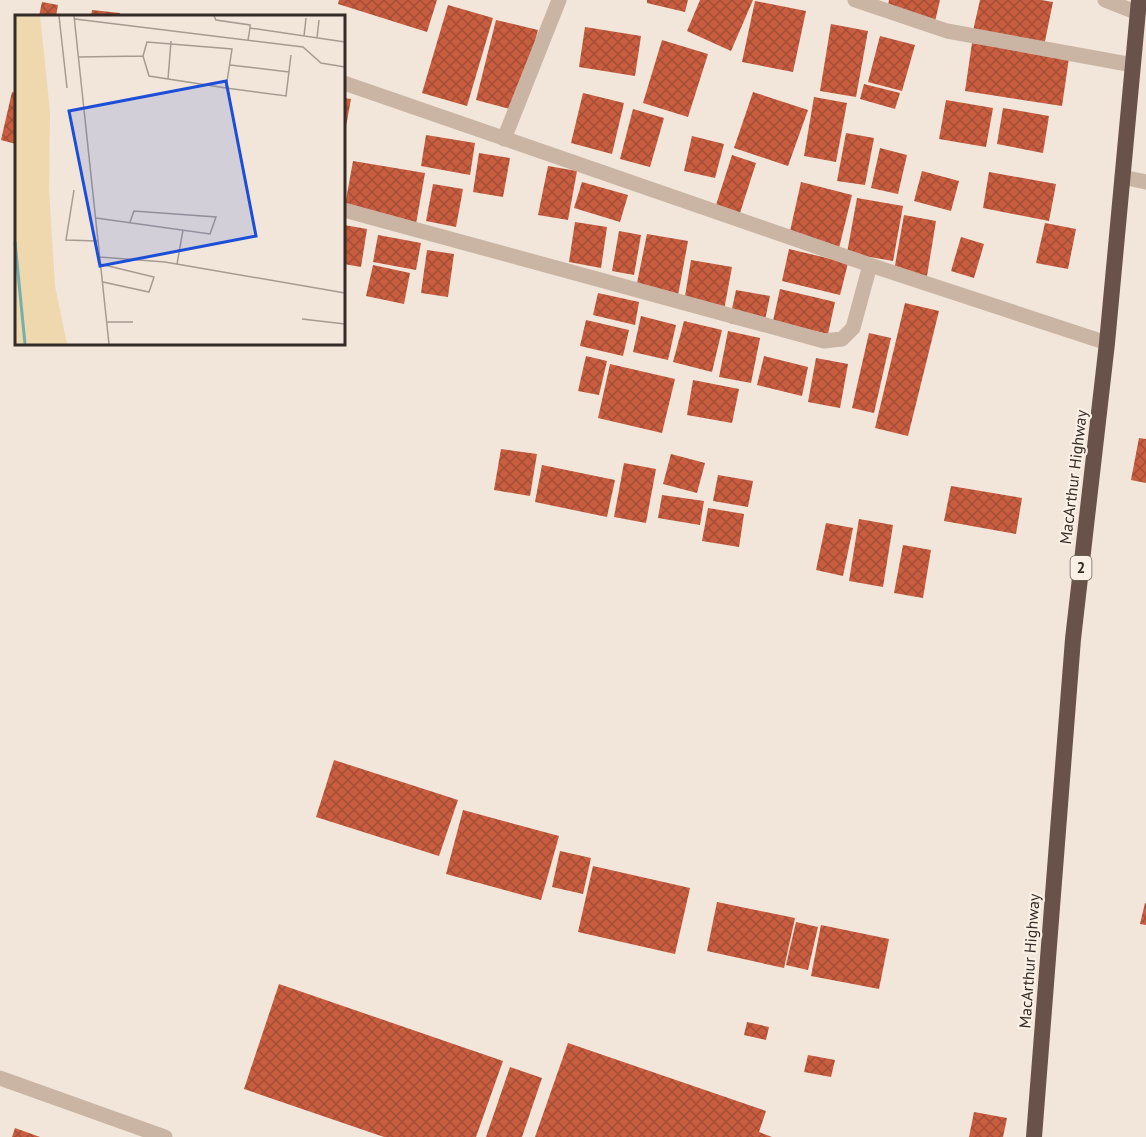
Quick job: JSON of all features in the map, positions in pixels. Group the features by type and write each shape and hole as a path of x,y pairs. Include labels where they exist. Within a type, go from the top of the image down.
{"highway":[{"name":"MacArthur Highway","path":"1034,1137 1073,639 1107,344 1138,7"}],"street":[{"path":"504,139 560,0"},
{"path":"855,0 947,31 1133,65"},
{"path":"1105,0 1138,7"},
{"path":"345,84 1107,344"},
{"path":"1122,177 1146,182"},
{"path":"345,210 824,341 842,339 853,328 870,265"},
{"path":"2,1084 165,1137"}],"building":[{"path":"339,0 437,0 427,32 338,4"},
{"path":"647,0 688,0 685,12 647,3"},
{"path":"700,0 753,0 731,51 687,31"},
{"path":"889,0 940,0 934,26 886,14"},
{"path":"980,0 1053,2 1044,46 973,31"},
{"path":"755,1 806,11 793,72 742,62"},
{"path":"42,2 58,5 56,15 39,15"},
{"path":"448,5 493,18 467,106 422,93"},
{"path":"92,10 120,13 119,15 91,15"},
{"path":"496,20 538,30 517,111 476,100"},
{"path":"831,24 868,31 856,97 820,91"},
{"path":"585,27 641,36 635,76 579,67"},
{"path":"880,36 915,45 902,91 868,82"},
{"path":"662,40 708,54 688,117 643,103"},
{"path":"972,43 1069,58 1062,106 965,91"},
{"path":"864,84 900,93 895,109 860,99"},
{"path":"12,92 15,93 15,144 1,140"},
{"path":"753,92 808,110 788,166 734,148"},
{"path":"583,93 624,103 612,154 571,143"},
{"path":"814,97 847,103 836,162 804,156"},
{"path":"345,98 351,99 345,132"},
{"path":"946,100 993,108 986,147 939,139"},
{"path":"1003,108 1049,116 1043,153 997,144"},
{"path":"633,109 664,118 650,167 620,159"},
{"path":"846,133 874,138 865,185 837,181"},
{"path":"426,135 475,143 470,175 421,166"},
{"path":"692,136 724,144 715,178 684,171"},
{"path":"880,148 907,155 898,194 871,188"},
{"path":"479,153 510,158 503,197 473,192"},
{"path":"732,155 756,163 740,213 716,205"},
{"path":"353,161 425,173 416,224 345,211"},
{"path":"548,166 577,171 568,220 538,215"},
{"path":"922,171 959,181 951,211 914,201"},
{"path":"989,172 1056,184 1049,221 983,208"},
{"path":"582,182 628,195 620,222 574,208"},
{"path":"801,182 852,195 839,248 789,236"},
{"path":"433,184 463,189 456,227 426,221"},
{"path":"857,198 903,206 893,261 847,253"},
{"path":"904,215 936,221 927,276 894,271"},
{"path":"575,222 607,227 601,268 569,262"},
{"path":"1045,223 1076,229 1068,269 1036,263"},
{"path":"345,225 367,229 361,267 345,264"},
{"path":"619,231 641,235 634,275 612,271"},
{"path":"647,234 688,241 677,301 635,293"},
{"path":"378,235 421,243 416,270 373,262"},
{"path":"961,237 984,244 974,278 951,271"},
{"path":"789,249 848,263 840,295 782,281"},
{"path":"427,250 454,254 448,297 421,293"},
{"path":"691,260 732,267 724,310 684,302"},
{"path":"373,265 410,273 404,304 366,296"},
{"path":"780,289 835,302 828,334 773,321"},
{"path":"736,290 770,296 763,330 729,323"},
{"path":"598,293 639,302 635,325 593,315"},
{"path":"905,303 939,311 908,436 875,428"},
{"path":"641,316 676,325 668,360 633,352"},
{"path":"586,320 629,330 623,356 580,346"},
{"path":"684,321 722,330 712,372 673,362"},
{"path":"728,331 760,338 751,383 719,377"},
{"path":"869,333 891,338 874,413 852,408"},
{"path":"586,356 607,361 599,395 578,391"},
{"path":"764,356 808,367 802,396 757,385"},
{"path":"816,358 848,364 840,408 808,402"},
{"path":"610,364 675,379 662,433 598,418"},
{"path":"693,380 739,389 732,423 687,415"},
{"path":"1139,438 1146,439 1146,483 1131,480"},
{"path":"501,449 537,454 530,496 494,490"},
{"path":"671,454 705,463 697,493 663,484"},
{"path":"624,463 656,469 646,523 614,517"},
{"path":"542,465 615,480 607,517 535,502"},
{"path":"718,475 753,481 748,507 713,501"},
{"path":"951,486 1022,498 1016,534 944,521"},
{"path":"662,495 704,501 700,525 658,518"},
{"path":"708,508 744,514 739,547 702,541"},
{"path":"859,519 893,525 883,587 849,581"},
{"path":"826,523 853,528 843,576 816,570"},
{"path":"903,545 931,550 923,598 894,593"},
{"path":"334,760 458,800 439,856 316,817"},
{"path":"463,810 559,836 541,900 446,874"},
{"path":"560,851 591,858 583,894 552,887"},
{"path":"593,866 690,888 675,954 578,932"},
{"path":"717,902 795,918 784,968 707,951"},
{"path":"1146,903 1146,925 1140,924"},
{"path":"796,922 818,927 808,970 786,965"},
{"path":"821,925 889,939 879,989 811,976"},
{"path":"279,984 503,1061 476,1137 384,1137 244,1089"},
{"path":"747,1022 769,1027 766,1040 744,1035"},
{"path":"568,1043 766,1111 759,1132 772,1137 535,1137"},
{"path":"808,1055 835,1060 831,1077 804,1072"},
{"path":"510,1067 542,1078 522,1137 486,1137"},
{"path":"974,1112 1007,1118 1003,1137 969,1137"},
{"path":"15,1128 40,1137 12,1137"}]}
